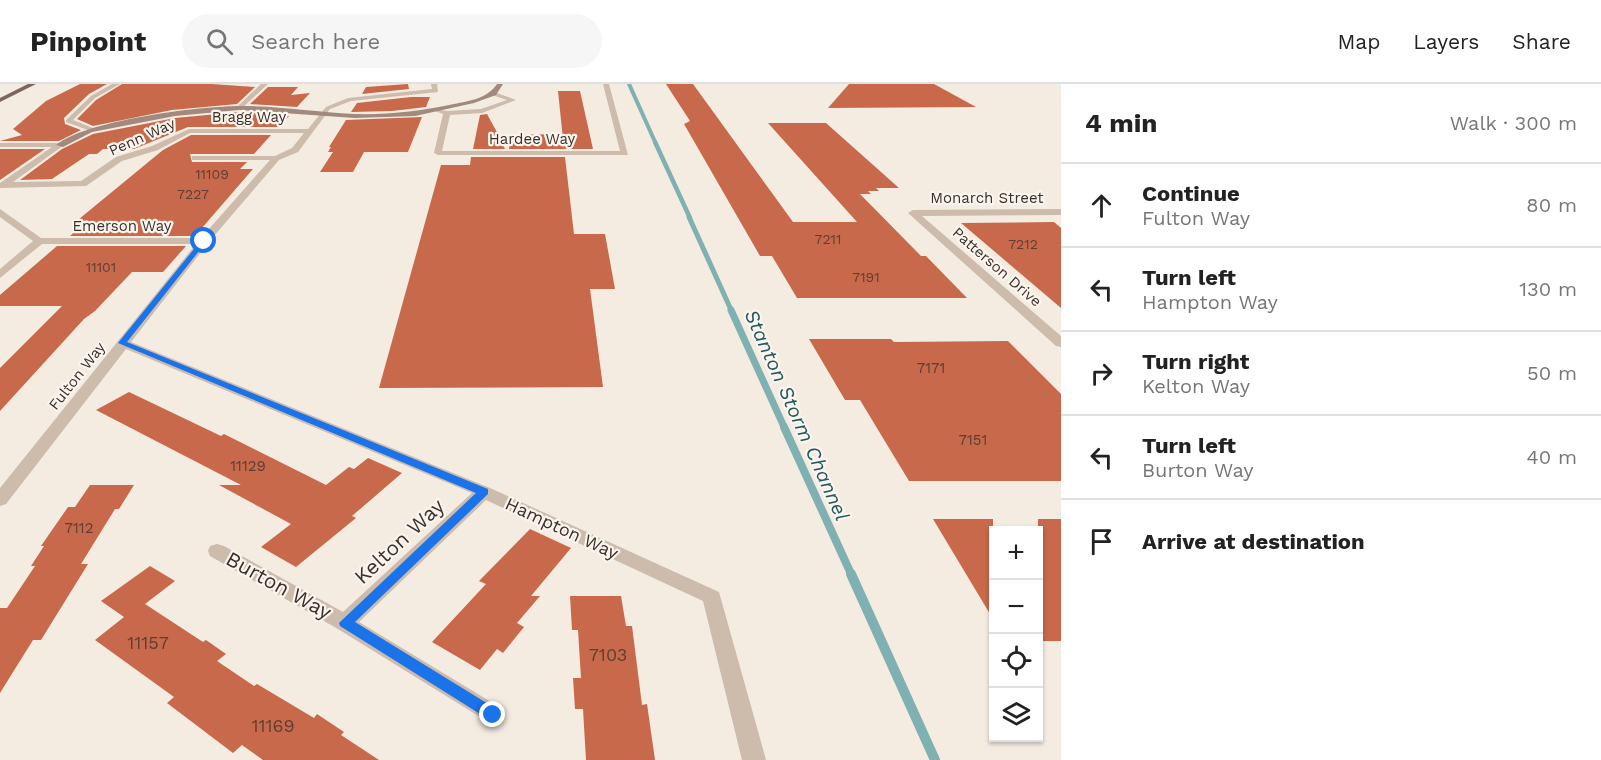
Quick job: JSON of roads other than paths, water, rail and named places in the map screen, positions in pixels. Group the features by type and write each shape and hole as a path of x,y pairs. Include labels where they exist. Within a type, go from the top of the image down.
{"main road":[{"path":"0,100 33,84"}],"street":[{"path":"90,130 68,121 93,97 117,84"},
{"path":"239,108 265,84"},
{"path":"323,114 328,108 350,99 436,91 434,84"},
{"path":"494,94 500,84"},
{"name":"Hardee Way","path":"447,113 438,153 625,153 606,84"},
{"path":"4,183 60,145 90,130 175,114 239,108 389,116 437,110 494,94 513,100 482,111 447,113 437,110"},
{"name":"Fulton Way","path":"0,500 204,241 276,158 295,150 323,114"},
{"name":"Bragg Way","path":"189,131 309,131"},
{"name":"Penn Way","path":"4,183 83,184 119,159 154,148 189,131"},
{"path":"0,145 60,145"},
{"path":"0,152 50,152"},
{"path":"195,158 276,158"},
{"path":"0,212 39,241 0,275"},
{"name":"Monarch Street","path":"913,213 1061,212"},
{"name":"Patterson Drive","path":"913,213 1061,343"},
{"name":"Emerson Way","path":"39,241 204,241"},
{"name":"Hampton Way","path":"122,343 484,492 712,597 754,760"},
{"name":"Kelton Way","path":"345,623 484,492"},
{"name":"Burton Way","path":"217,551 345,623 493,715"}],"waterway":[{"name":"Stanton Storm Channel","path":"629,84 656,144"},
{"name":"Stanton Storm Channel","path":"655,142 690,218"},
{"name":"Stanton Storm Channel","path":"689,217 732,312"},
{"name":"Stanton Storm Channel","path":"731,310 785,429"},
{"name":"Stanton Storm Channel","path":"784,427 852,576"},
{"name":"Stanton Storm Channel","path":"851,574 935,760"}]}
